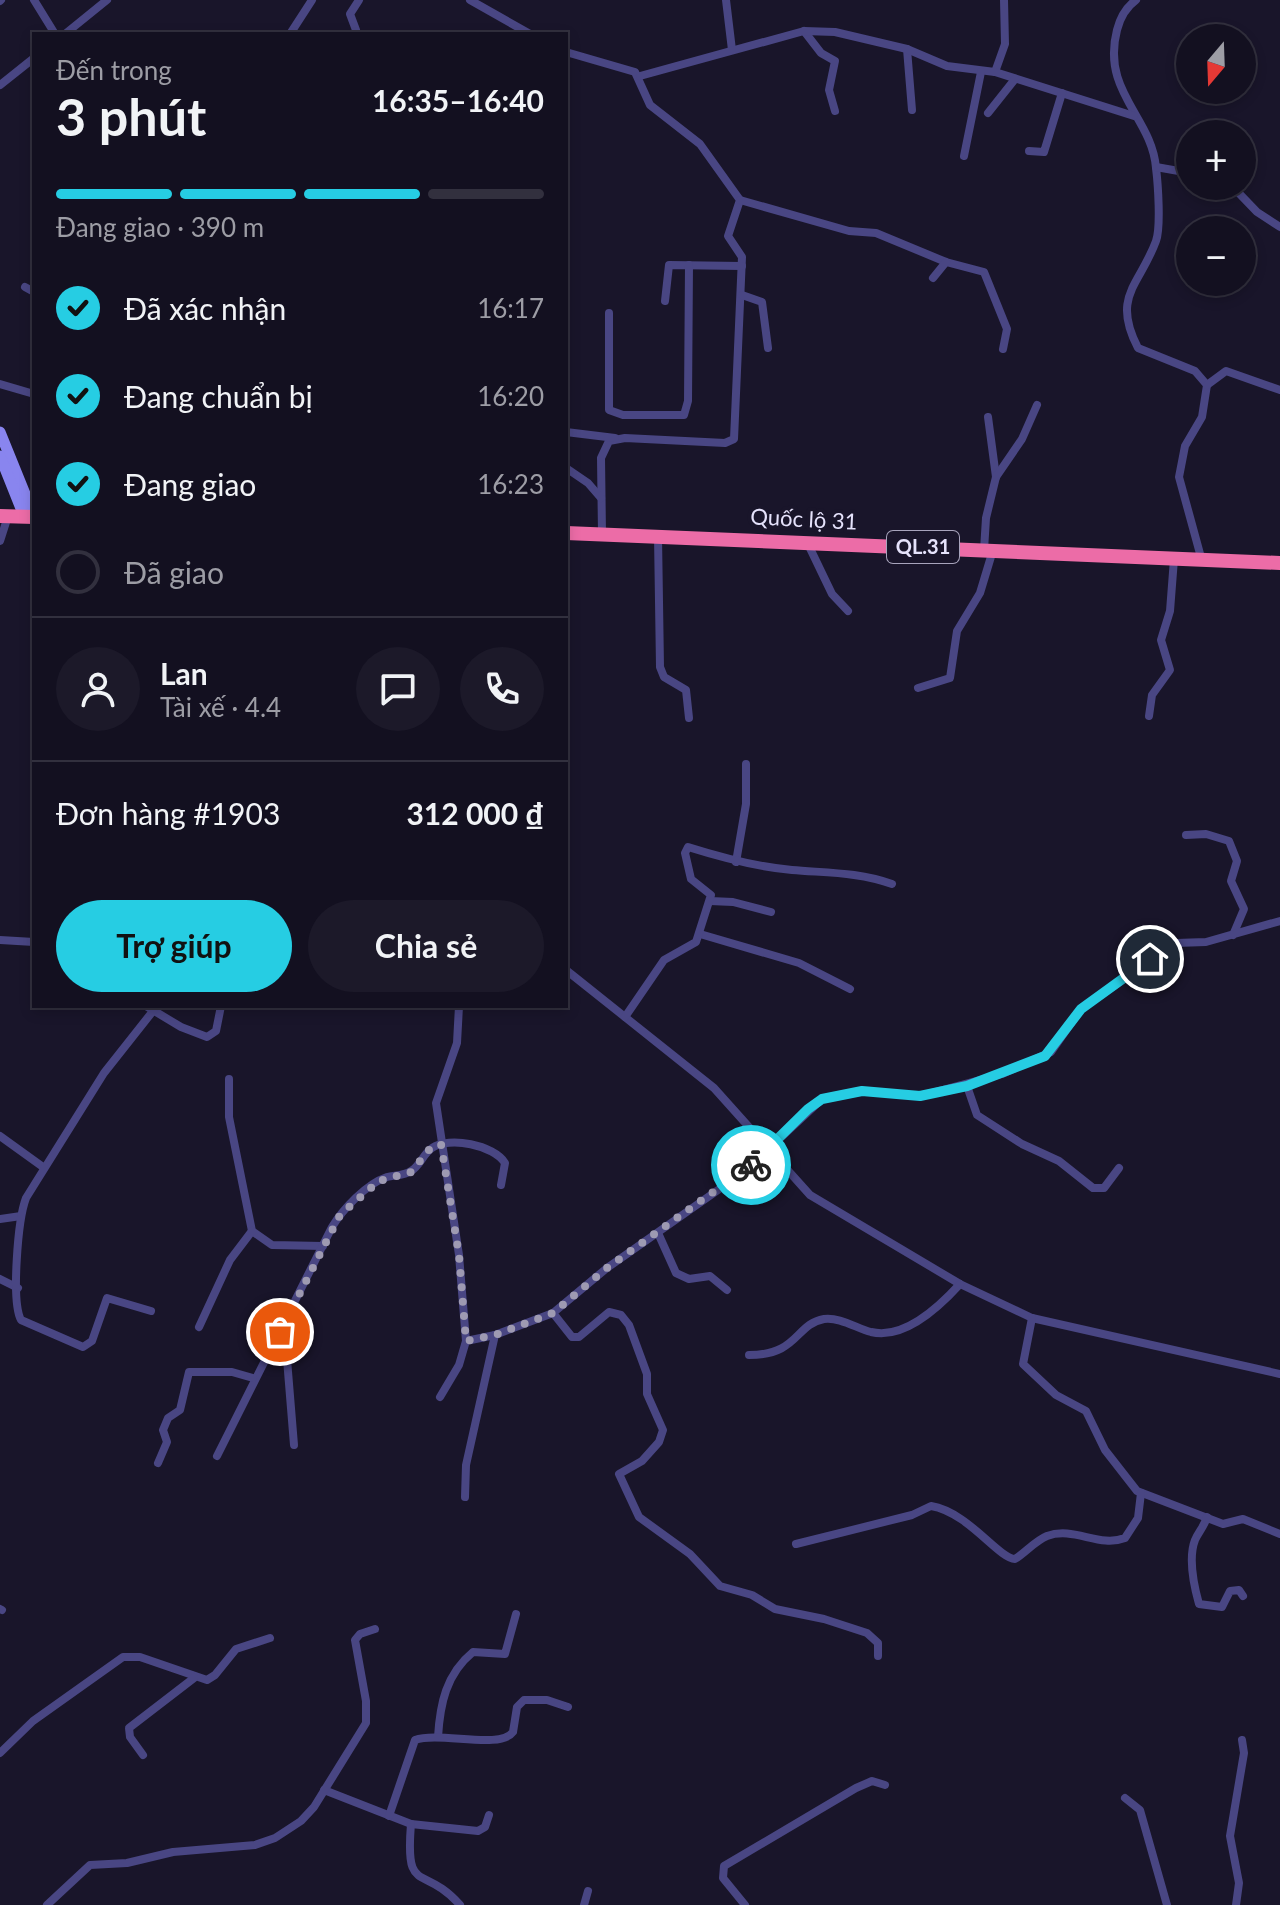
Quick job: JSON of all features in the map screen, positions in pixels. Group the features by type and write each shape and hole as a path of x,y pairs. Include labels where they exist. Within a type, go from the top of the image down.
{"highway":[{"path":"3,514 31,517"},
{"name":"Quốc lộ 31","path":"568,533 1280,563"}],"street":[{"path":"34,0 54,32"},
{"path":"67,32 96,4 107,0"},
{"path":"292,32 312,0"},
{"path":"356,30 350,14 359,0"},
{"path":"470,0 526,32"},
{"path":"726,0 732,50"},
{"path":"995,72 1005,44 1004,0"},
{"path":"1136,0 1128,6 1119,22 1114,51 1118,82 1144,132 1156,167 1157,239 1127,294 1126,304 1138,348 1195,371 1207,385 1202,417 1185,446 1180,467 1181,486 1202,561"},
{"path":"804,31 821,53 835,61 829,90 835,111"},
{"path":"640,76 804,31 835,32 907,49 947,66 995,72 1134,116"},
{"path":"907,49 912,110"},
{"path":"568,53 603,65 627,69 640,76 650,105 700,144 740,200 849,231 876,233 989,277 1007,329 1003,349"},
{"path":"0,85 32,60"},
{"path":"964,156 981,72"},
{"path":"988,113 1015,79"},
{"path":"1029,151 1040,155 1044,152 1062,93"},
{"path":"1156,167 1176,171"},
{"path":"568,432 616,438 725,443 734,439 742,266 740,251 728,236 740,200"},
{"path":"1245,200 1280,227"},
{"path":"933,278 946,262"},
{"path":"609,313 609,410 623,415 684,415 688,401 689,265"},
{"path":"665,301 667,267 742,266"},
{"path":"25,287 32,291"},
{"path":"742,295 762,302 768,348"},
{"path":"1207,385 1230,371 1280,390"},
{"path":"0,384 32,393"},
{"path":"918,688 950,678 957,631 980,593 989,552 986,518 996,477 1022,439 1037,405"},
{"path":"988,417 996,477"},
{"path":"0,432 31,517"},
{"path":"602,534 601,458 604,446 616,438"},
{"path":"0,456 27,500"},
{"path":"568,469 588,483 602,498"},
{"path":"0,541 3,514 27,500"},
{"path":"658,536 660,667 664,677 686,690 689,718"},
{"path":"806,542 832,594 848,611"},
{"path":"1149,716 1152,695 1170,670 1161,640 1170,611 1174,559"},
{"path":"736,862 746,804 746,764"},
{"path":"1186,835 1206,834 1229,841 1237,861 1231,881 1244,909 1233,935"},
{"path":"625,1017 664,960 682,953 696,942 700,934 710,901 709,892 691,879 686,848 736,862 794,870 833,870 892,884"},
{"path":"710,901 733,902 771,912"},
{"path":"466,1341 495,1335 553,1313 607,1268 745,1171 822,1099 862,1091 912,1097 967,1086 1045,1056 1081,1009 1167,948 1186,940 1206,942 1280,921"},
{"path":"700,934 799,963 850,989"},
{"path":"0,940 32,942"},
{"path":"568,972 714,1088 814,1198 960,1284 1032,1318 1280,1374"},
{"path":"151,1311 107,1298 90,1343 77,1345 21,1320 18,1288 21,1216 43,1167 150,1008 207,1037 216,1031 221,1008"},
{"path":"440,1397 459,1365 466,1341 459,1255 441,1144 437,1096 457,1043 459,1008"},
{"path":"229,1079 229,1117 252,1231 272,1245 323,1246"},
{"path":"967,1086 977,1115 1022,1144 1059,1161 1093,1188 1104,1188 1119,1168"},
{"path":"0,1136 43,1167"},
{"path":"217,1456 253,1378 340,1215 371,1186 385,1178 411,1172 429,1150 441,1144 476,1146 498,1153 505,1163 501,1185"},
{"path":"0,1219 21,1216"},
{"path":"199,1327 230,1260 252,1231"},
{"path":"658,1233 676,1273 689,1279 710,1276 727,1290"},
{"path":"0,1279 18,1288"},
{"path":"749,1355 775,1354 816,1322 826,1319 876,1333 890,1332 926,1316 960,1284"},
{"path":"553,1313 569,1335 575,1338 609,1312 621,1315 631,1330 647,1374 647,1394 663,1430 659,1442 642,1461 619,1474 639,1517 690,1554 720,1586 745,1592 775,1609 824,1619 867,1633 878,1643 878,1656"},
{"path":"1032,1318 1023,1364 1056,1395 1086,1411 1105,1450 1141,1493 1228,1525 1243,1519 1280,1534"},
{"path":"280,1332 286,1347 294,1445"},
{"path":"465,1497 469,1450 495,1335"},
{"path":"158,1463 167,1442 163,1430 168,1418 180,1410 189,1372 232,1372 253,1378"},
{"path":"796,1544 829,1538 935,1506 968,1521 1006,1557 1015,1559 1050,1535 1076,1534 1107,1542 1125,1538 1138,1518 1141,1493"},
{"path":"1207,1517 1204,1529 1195,1540 1193,1565 1199,1604 1222,1607 1230,1591 1239,1590 1243,1596"},
{"path":"438,1737 441,1700 449,1682 473,1652 505,1654 516,1614"},
{"path":"47,1905 81,1869 94,1863 127,1863 173,1852 243,1847 268,1841 301,1821 366,1723 366,1701 355,1640 360,1634 375,1629"},
{"path":"0,1753 33,1721 123,1657 140,1657 194,1678 210,1679 236,1649 270,1638"},
{"path":"143,1755 130,1737 129,1728 194,1678"},
{"path":"389,1816 411,1744 418,1738 507,1739 513,1732 518,1705 528,1698 568,1707"},
{"path":"1236,1905 1238,1877 1230,1836 1244,1753 1242,1740"},
{"path":"745,1905 723,1878 724,1866 856,1788 872,1781 885,1785"},
{"path":"324,1790 411,1824 478,1831 485,1827 489,1815"},
{"path":"1125,1798 1140,1810 1167,1905"},
{"path":"411,1824 409,1856 412,1869 460,1905"},
{"path":"584,1905 588,1891"}],"way so far":[{"path":"280,1332 340,1215 371,1186 389,1177 411,1172 429,1150 441,1144 459,1255 466,1341 495,1335 558,1310 607,1268 751,1165"}],"route":[{"path":"751,1165 822,1099 862,1091 920,1096 967,1086 1045,1056 1055,1048 1069,1021 1081,1009 1150,959"}]}
